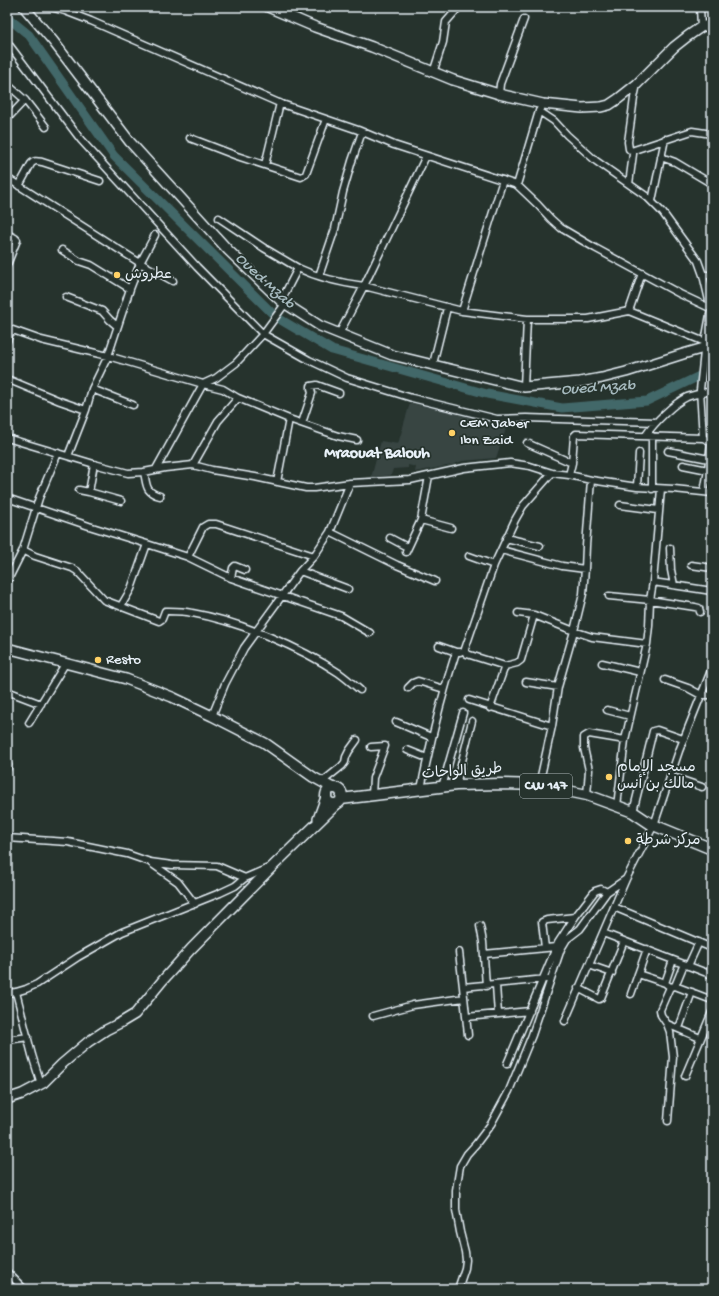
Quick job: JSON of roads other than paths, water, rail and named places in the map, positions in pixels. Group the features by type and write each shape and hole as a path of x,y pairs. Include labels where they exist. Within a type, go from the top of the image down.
{"main road":[{"name":"طريق الواحات","path":"371,795 456,785 539,785 587,795 617,806 633,812 654,825 712,849"},
{"name":"CW 147","path":"334,795 371,795"}],"street":[{"path":"25,7 53,41 130,142 228,250 283,303 320,326 392,355 524,387 580,382 602,378 706,347"},
{"path":"50,7 91,21 280,103 394,145 517,185 551,220 561,228 680,294 711,309"},
{"path":"268,7 315,27 372,47 433,73 541,108 582,108 609,105 618,100 637,84 674,47 701,27 712,24"},
{"path":"433,73 443,42 446,22 459,7"},
{"path":"700,7 701,27"},
{"path":"499,94 500,84 524,19"},
{"path":"7,42 81,140 197,267 263,334 309,360 347,378 412,398 497,419 526,418 656,422"},
{"path":"7,84 25,100 46,127"},
{"path":"629,184 633,154 629,148 628,142 637,84"},
{"path":"7,119 25,100"},
{"path":"265,166 280,103"},
{"path":"541,108 567,135 596,161 652,201 663,213 698,261 711,309 700,392 703,438"},
{"path":"517,185 541,108"},
{"path":"190,138 265,166 301,177 305,175 326,119"},
{"path":"631,151 692,131 712,134"},
{"path":"318,276 335,229 344,186 362,132"},
{"path":"652,201 665,139"},
{"path":"339,334 364,286 426,156"},
{"path":"661,157 675,162 712,184"},
{"path":"19,186 33,161 42,162 100,181"},
{"path":"7,178 140,263 173,281"},
{"path":"462,311 503,180"},
{"path":"219,218 264,248 298,268 339,282 364,286 462,311 527,319 588,319 629,311 706,347"},
{"path":"7,234 17,240 7,265"},
{"path":"68,456 86,410 92,389 108,356 117,326 140,263 155,235"},
{"path":"62,250 79,261 91,265 130,289"},
{"path":"156,469 203,384 216,378 236,363 263,334 283,303 298,268"},
{"path":"629,311 642,273"},
{"path":"703,275 712,275"},
{"path":"66,297 102,311 117,326"},
{"path":"433,364 447,308"},
{"path":"524,387 527,319"},
{"path":"7,341 9,329 42,340 108,356 223,389 238,398 289,419 338,436 356,440"},
{"path":"7,379 86,410"},
{"path":"302,423 312,393 310,389 311,386 316,385 339,393"},
{"path":"92,389 133,405"},
{"path":"652,489 649,436 656,422 682,400 700,392 712,391"},
{"path":"193,465 218,421 238,398"},
{"path":"277,482 289,419"},
{"path":"569,475 572,463 574,436 576,434 703,438 712,442 704,492"},
{"path":"7,438 128,473 193,465 306,488 350,483 410,480 464,468 510,463 530,466 552,473 637,487 712,493"},
{"path":"527,443 572,463"},
{"path":"668,451 709,459"},
{"path":"7,582 10,573 23,550 36,508 58,453"},
{"path":"637,487 639,453"},
{"path":"89,492 94,464"},
{"path":"683,465 708,470"},
{"path":"144,472 148,490 152,494 160,496"},
{"path":"465,652 494,565 506,538 524,506 552,473"},
{"path":"390,538 407,550 421,520 429,476"},
{"path":"539,785 552,726 558,687 583,594 586,570 586,546 591,480"},
{"path":"212,716 225,684 244,648 300,571 314,556 330,532 350,483"},
{"path":"617,806 625,740 647,644 660,489"},
{"path":"79,490 121,501"},
{"path":"7,498 188,558 231,578 341,616 370,633"},
{"path":"620,505 658,510"},
{"path":"421,520 451,528"},
{"path":"188,558 203,527 213,524 229,527 314,556"},
{"path":"330,532 397,565 435,581"},
{"path":"506,538 540,546"},
{"path":"121,606 131,589 147,544"},
{"path":"670,548 671,570 674,585"},
{"path":"23,550 35,556 77,571 104,600 159,621 162,619 165,611 191,612 217,618 256,632 303,652 340,673 360,690"},
{"path":"501,550 562,566 586,570"},
{"path":"469,556 494,565"},
{"path":"691,565 712,568"},
{"path":"231,578 233,568 235,566 245,570"},
{"path":"300,571 348,589"},
{"path":"653,582 712,591"},
{"path":"609,596 650,600 695,607 699,608 700,612"},
{"path":"518,613 534,615 574,632 592,637 647,644"},
{"path":"439,646 456,652 465,652 467,654 505,666 517,663 521,660 534,615"},
{"path":"7,648 126,679 172,697 265,744 322,782 334,795"},
{"path":"421,789 431,737 456,652"},
{"path":"602,663 640,672"},
{"path":"29,723 42,704 65,664"},
{"path":"490,708 505,666"},
{"path":"565,1021 626,879 654,825 670,776 711,672"},
{"path":"665,680 688,688 701,695 712,695"},
{"path":"408,688 413,683 418,681 444,689"},
{"path":"526,682 558,687"},
{"path":"7,691 42,704"},
{"path":"469,700 490,708 552,726"},
{"path":"607,710 630,716"},
{"path":"442,787 462,714"},
{"path":"456,785 472,721"},
{"path":"396,722 431,737"},
{"path":"633,812 653,732 656,730 684,740"},
{"path":"587,795 589,770 584,748 585,735 589,734 625,740"},
{"path":"322,782 342,766 349,751 357,740"},
{"path":"371,747 385,746 373,778 371,795"},
{"path":"407,750 427,758"},
{"path":"7,765 7,769"},
{"path":"312,776 334,795"},
{"path":"670,776 702,787"},
{"path":"7,1099 22,1094 41,1084 88,1042 135,1014 187,954 317,822 334,795"},
{"path":"7,838 68,842 127,854 150,862 172,865 217,866 245,878"},
{"path":"150,862 178,882 195,904"},
{"path":"7,993 16,992 37,984 78,957 122,932 230,889 245,878 272,867"},
{"path":"460,1288 466,1260 456,1210 456,1190 460,1166 464,1158 482,1137 500,1109 509,1091 527,1047 561,949 567,939 580,929 607,892 626,879"},
{"path":"507,1064 556,947 575,917 597,890 601,889 607,892"},
{"path":"614,908 712,948"},
{"path":"545,948 542,922 546,920 575,917"},
{"path":"480,926 486,986"},
{"path":"603,933 712,975"},
{"path":"578,988 599,999 601,998 624,941"},
{"path":"670,985 686,965 699,942"},
{"path":"484,954 520,949 556,947"},
{"path":"631,994 647,949"},
{"path":"459,952 468,1035"},
{"path":"668,1121 673,1057 671,1038 667,1024 660,1010 670,985 673,960"},
{"path":"589,965 612,973"},
{"path":"638,974 712,1000"},
{"path":"464,988 552,978"},
{"path":"496,984 498,1014"},
{"path":"16,992 41,1084"},
{"path":"679,1028 692,992"},
{"path":"373,1016 413,1005 464,998"},
{"path":"466,1017 530,1011"},
{"path":"685,1076 712,1012"},
{"path":"667,1024 700,1038"},
{"path":"7,1040 28,1037"},
{"path":"516,1043 527,1047"},
{"path":"7,1272 24,1289"}],"waterway":[{"name":"Oued Mzab","path":"7,17 29,35 114,156 276,317 332,350 487,394 562,408 647,401 712,370"}],"place":[{"name":"عطروش","path":"117,275"},
{"name":"CEM Jaber Ibn Zaid","path":"452,433"},
{"name":"Resto","path":"98,660"},
{"name":"مسجد الإمام مالك بن أنس","path":"609,777"},
{"name":"مركز شرطة","path":"628,841"}],"district":[{"name":"Mraouat Balouh","path":"377,454"}]}
